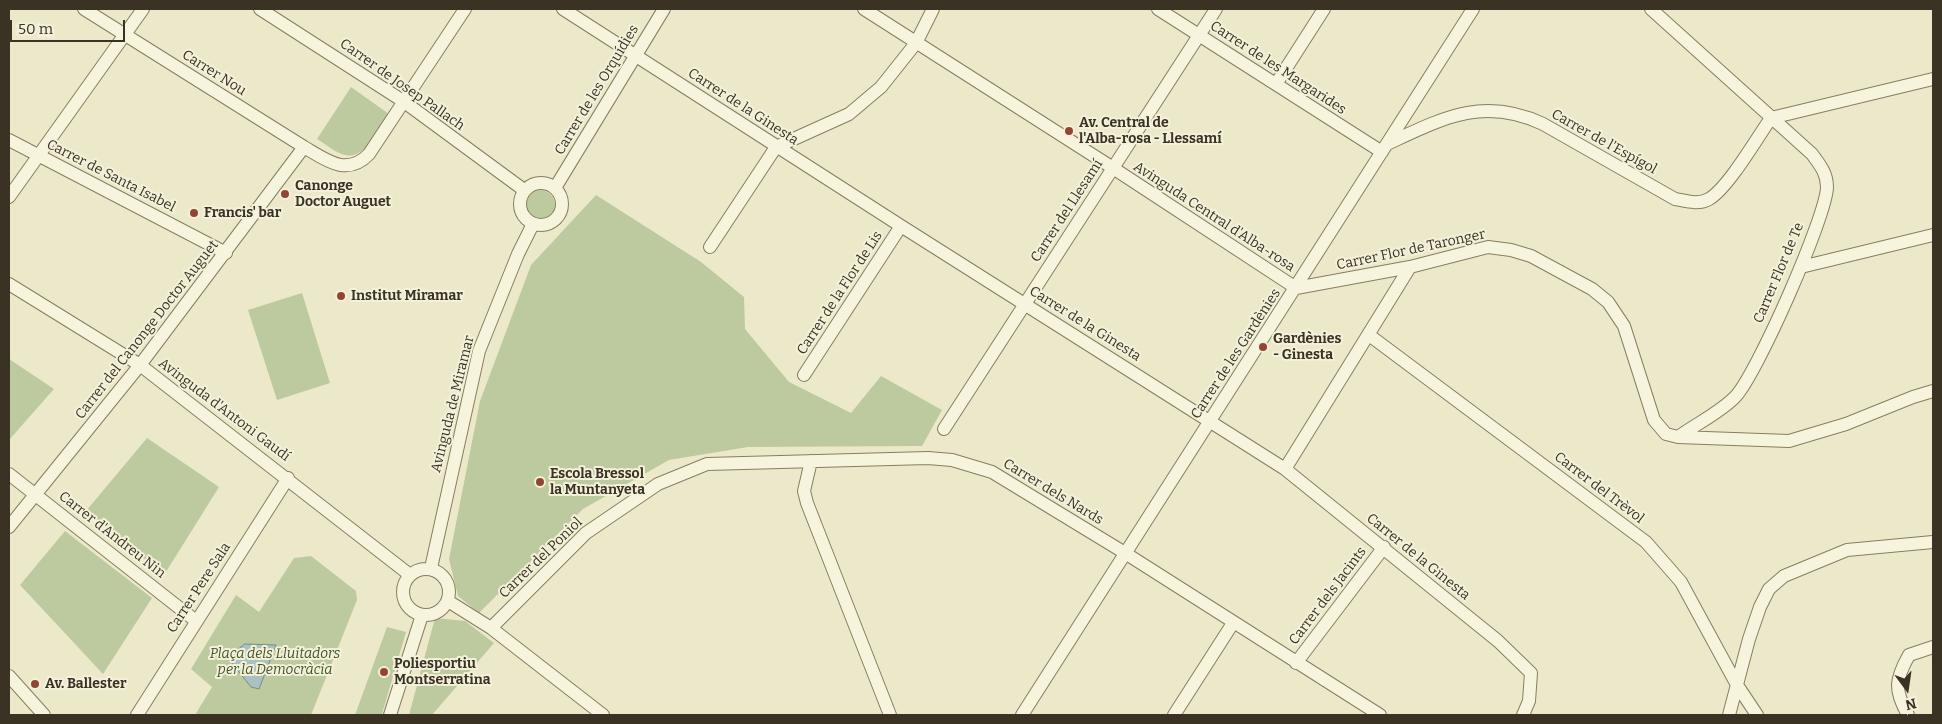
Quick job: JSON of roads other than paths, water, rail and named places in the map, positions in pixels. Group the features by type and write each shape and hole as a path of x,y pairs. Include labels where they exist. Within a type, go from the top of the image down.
{"street":[{"name":"Carrer Nou","path":"84,9 304,147 344,166 360,162 369,154 465,9"},
{"path":"9,197 143,9"},
{"name":"Carrer de Josep Pallach","path":"260,9 403,101 524,190"},
{"name":"Carrer de la Ginesta","path":"563,9 1285,469 1384,547 1498,641 1531,672 1530,701 1523,715"},
{"name":"Carrer de les Orquídies","path":"555,188 664,9"},
{"name":"Avinguda Central d'Alba-rosa","path":"864,9 1113,168 1296,288"},
{"path":"710,247 776,146 849,114 881,87 916,43 933,9"},
{"name":"Carrer de les Margarides","path":"1158,9 1276,84 1385,148"},
{"name":"Carrer del Llesamí","path":"944,429 1216,9"},
{"path":"1276,84 1324,9"},
{"name":"Carrer de les Gardènies","path":"1022,715 1473,9"},
{"name":"Carrer Flor de Te","path":"1651,9 1812,154 1824,171 1827,188 1801,267 1755,366 1735,398 1678,437"},
{"path":"1771,118 1933,79"},
{"name":"Carrer de l'Espígol","path":"1385,148 1444,118 1464,112 1497,110 1523,115 1544,124 1675,198 1694,203 1708,200 1721,188 1771,118"},
{"name":"Carrer de Santa Isabel","path":"9,140 226,253"},
{"name":"Carrer del Canonge Doctor Auguet","path":"9,527 140,366 304,147"},
{"path":"542,182 555,188 562,200 560,215 548,224 533,224 525,219 520,210 520,200 524,190 529,186 542,182"},
{"name":"Avinguda de Miramar","path":"431,568 479,351 518,254 533,224"},
{"name":"Carrer de la Flor de Lis","path":"804,376 901,226"},
{"path":"1801,267 1933,235"},
{"name":"Carrer Flor de Taronger","path":"1296,288 1410,267 1488,247 1511,250 1531,256 1592,289 1608,302 1624,326 1654,420 1666,434 1678,437 1790,441 1846,424 1933,391"},
{"path":"1285,469 1410,267"},
{"name":"Avinguda d'Antoni Gaudí","path":"9,284 140,366 288,478 410,575"},
{"name":"Carrer del Trèvol","path":"1369,335 1646,542 1681,582 1737,686 1757,715"},
{"name":"Carrer dels Nards","path":"811,461 928,458 952,460 992,472 1125,553 1380,715"},
{"path":"811,461 804,491 807,502 890,715"},
{"name":"Carrer del Poniol","path":"491,628 586,533 658,484 707,464 811,461"},
{"name":"Carrer d'Andreu Nin","path":"9,474 196,621"},
{"name":"Carrer Pere Sala","path":"137,715 288,478"},
{"path":"1730,715 1760,607 1769,589 1784,576 1847,550 1933,542"},
{"name":"Carrer dels Jacints","path":"1296,663 1384,547"},
{"path":"423,568 431,568 445,577 449,584 448,600 438,612 422,615 411,609 404,599 404,586 410,575 423,568"},
{"path":"448,600 491,628 603,715"},
{"path":"390,715 422,615"},
{"path":"1174,715 1233,623"},
{"path":"1908,715 1900,700 1897,681 1909,655 1933,648"},
{"path":"9,676 44,715"}],"water":[{"path":"245,644 276,645 259,689 251,687 228,658"}],"place":[{"name":"Av. Central de l'Alba-rosa - Llessamí","path":"1069,131"},
{"name":"Canonge Doctor Auguet","path":"285,194"},
{"name":"Francis' bar","path":"194,213"},
{"name":"Institut Miramar","path":"341,296"},
{"name":"Gardènies - Ginesta","path":"1263,347"},
{"name":"Escola Bressol la Muntanyeta","path":"540,482"},
{"name":"Poliesportiu Montserratina","path":"384,672"},
{"name":"Av. Ballester","path":"35,684"}],"park label":[{"name":"Plaça dels Lluitadors per la Democràcia","path":"275,662"}]}
